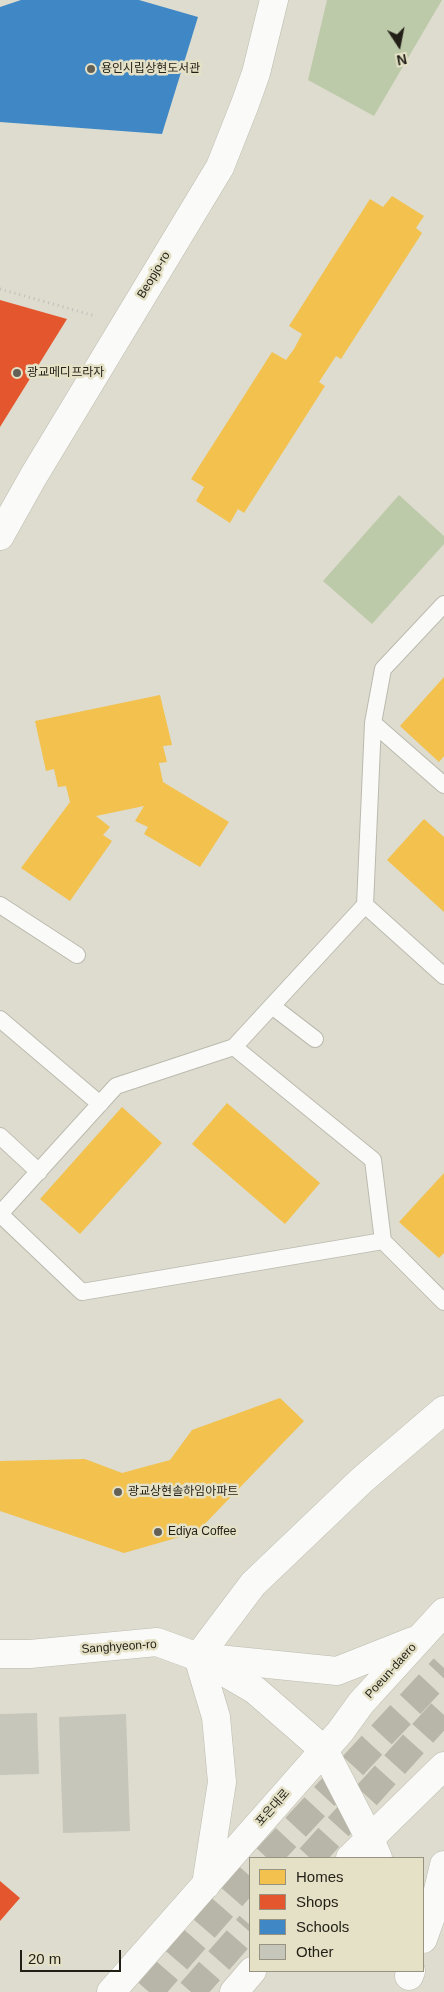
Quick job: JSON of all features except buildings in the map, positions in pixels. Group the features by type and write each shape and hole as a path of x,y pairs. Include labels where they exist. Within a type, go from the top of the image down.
{"main road":[{"name":"Beopjo-ro","path":"0,536 32,477 220,167 253,80 274,0"},
{"path":"198,1657 253,1584 362,1480 444,1410"},
{"name":"Poeun-daero","path":"420,1638 444,1612"},
{"path":"198,1657 337,1671 420,1638"},
{"name":"포은대로","path":"206,1884 420,1638"},
{"name":"Sanghyeon-ro","path":"0,1654 30,1654 157,1642 198,1657 254,1690 324,1750"},
{"path":"111,1992 206,1884 222,1782 216,1717 198,1657"},
{"path":"324,1750 374,1849"},
{"path":"353,1857 374,1849 444,1766"},
{"path":"424,1936 433,1912 444,1865"},
{"path":"234,1992 251,1972"}],"lane":[{"path":"382,1241 82,1292 0,1214 116,1086 234,1047 365,905 373,723 383,669 444,604"},
{"path":"373,723 444,785"},
{"path":"0,905 77,955"},
{"path":"365,905 444,976"},
{"path":"272,1006 315,1040"},
{"path":"0,1019 100,1104"},
{"path":"234,1047 373,1160 382,1241 442,1297"},
{"path":"0,1136 39,1172"}],"path":[{"path":"0,288 124,325"}],"green space":[{"path":"327,0 442,0 374,116 308,80"},
{"path":"399,495 444,536 444,544 372,624 323,581"}],"tunnel":[{"path":"268,1857 444,1668"},
{"path":"311,1857 444,1710"},
{"path":"149,1992 249,1877"},
{"path":"191,1992 249,1926"}],"place":[{"name":"용인시립상현도서관","path":"91,69"},
{"name":"광교메디프라자","path":"17,373"},
{"name":"광교상현솔하임아파트","path":"118,1492"},
{"name":"Ediya Coffee","path":"158,1532"}]}
